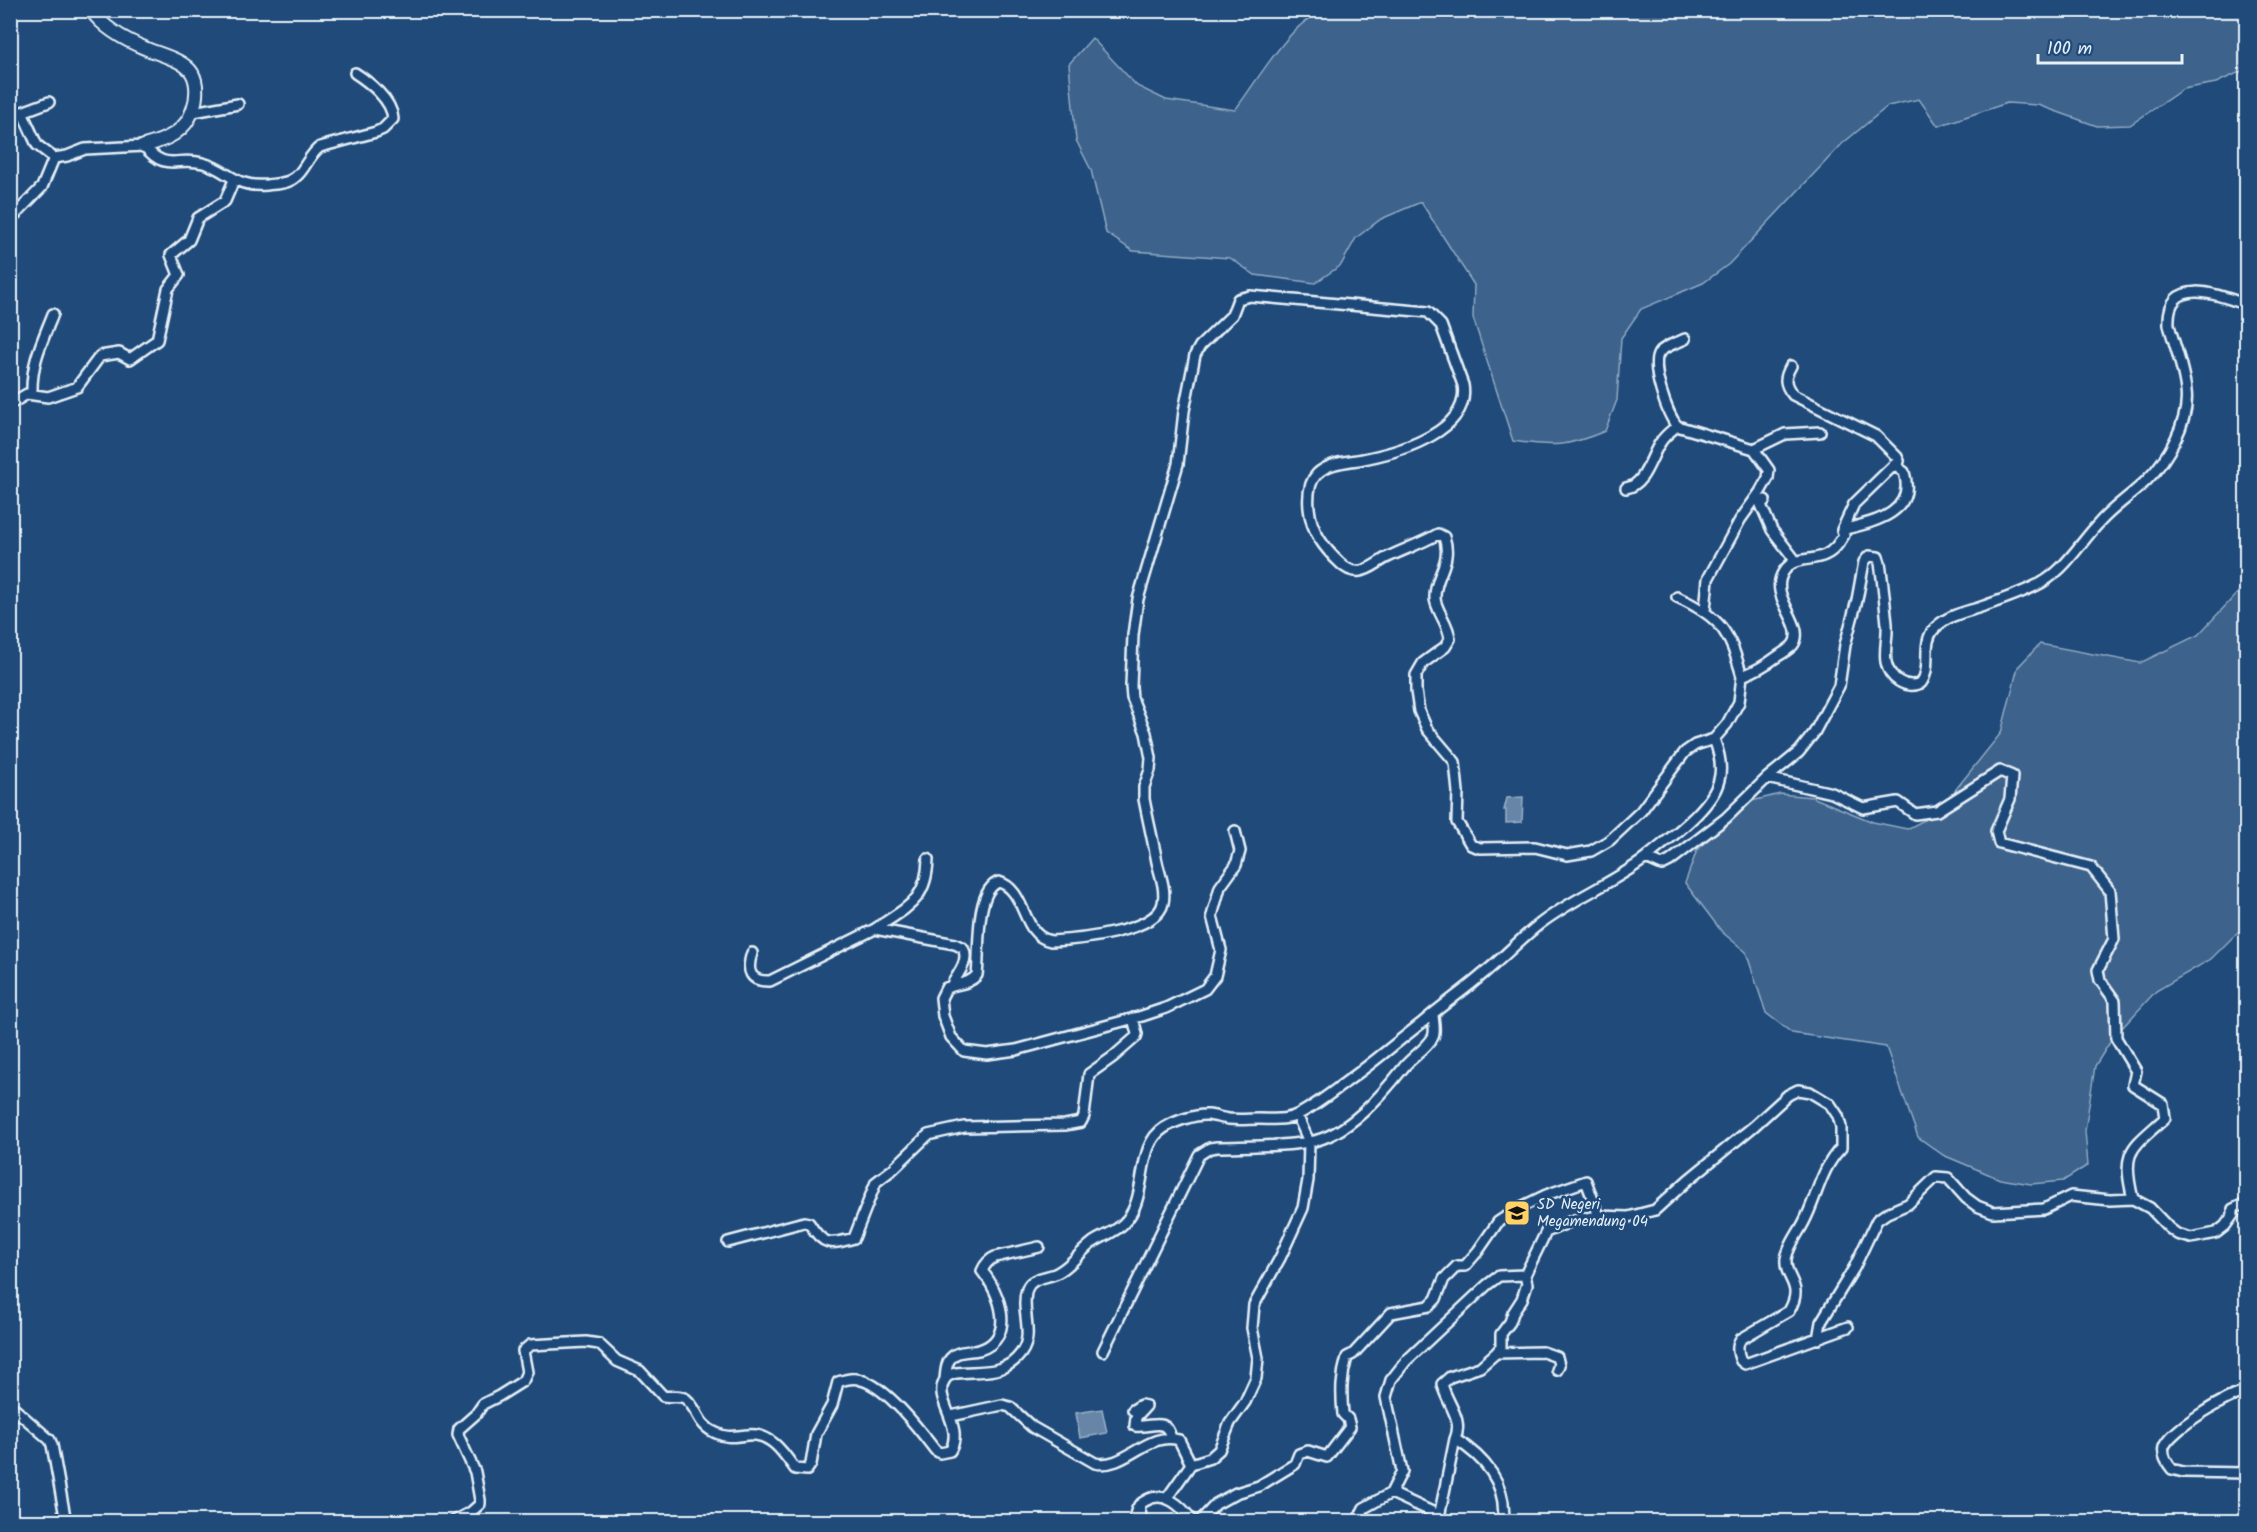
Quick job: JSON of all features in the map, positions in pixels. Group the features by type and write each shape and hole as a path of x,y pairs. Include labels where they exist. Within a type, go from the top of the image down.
{"street":[{"path":"22,112 37,145 54,158 91,148 144,146 163,140 181,130 187,123 193,112 196,90 191,72 163,55 117,34 104,25 91,10"},
{"path":"144,146 151,154 165,162 206,164 247,185 256,186 289,181 300,173 314,151 320,147 376,132 393,119 389,105 363,78 355,73"},
{"path":"10,118 49,102"},
{"path":"193,112 238,104"},
{"path":"10,220 42,187 54,158"},
{"path":"10,404 23,396 32,394 48,397 77,387 100,356 119,352 130,359 157,340 168,289 180,275 171,255 189,240 198,218 225,201 234,180"},
{"path":"1646,858 1662,864 1670,861 1726,818 1767,778 1799,752 1814,733 1839,686 1845,645 1866,558 1875,555 1880,563 1886,622 1886,661 1889,669 1901,683 1914,686 1921,683 1924,678 1927,644 1936,626 1952,616 2036,586 2053,576 2103,518 2149,478 2166,457 2176,438 2187,393 2169,325 2169,314 2174,301 2181,293 2195,291 2217,295 2247,305"},
{"path":"1235,831 1240,851 1236,865 1220,887 1212,916 1221,950 1215,976 1205,988 1166,1008 1016,1050 987,1054 964,1051 951,1038 943,1016 941,998 943,991 951,986 972,980 977,975 980,918 985,898 993,884 999,882 1008,886 1016,896 1034,930 1046,940 1124,930 1146,922 1161,910 1164,897 1144,799 1144,787 1151,764 1150,749 1132,698 1133,635 1138,599 1178,464 1184,411 1195,355 1200,346 1232,315 1238,299 1250,297 1339,306 1409,309 1428,312 1441,325 1465,395 1454,420 1430,437 1407,446 1370,458 1328,466 1312,479 1309,502 1310,518 1326,549 1344,566 1353,571 1362,571 1438,534 1444,537 1448,548 1435,596 1436,604 1449,630 1450,639 1445,647 1423,663 1416,675 1416,691 1419,711 1428,729 1455,762 1458,792 1457,822 1471,844 1480,848 1534,847 1566,855 1591,851 1610,840 1641,811 1686,752 1695,745 1714,739 1727,724 1739,702 1742,676 1728,636 1705,610 1677,597"},
{"path":"32,394 31,375 34,360 53,314"},
{"path":"1685,339 1662,350 1658,355 1657,363 1663,400 1677,426 1755,449 1769,470 1768,478 1740,520 1708,579 1705,610"},
{"path":"1742,676 1762,669 1795,641 1796,628 1783,602 1780,583 1782,573 1795,560 1825,555 1833,550 1844,535 1842,530 1854,504 1899,461 1876,436 1793,395 1785,381 1791,366"},
{"path":"1626,488 1634,487 1640,481 1661,440 1677,426"},
{"path":"1755,449 1785,434 1820,432"},
{"path":"1842,530 1874,522 1888,516 1897,508 1907,490 1904,472 1894,465"},
{"path":"1765,500 1761,505 1768,522 1795,560"},
{"path":"945,1379 952,1374 962,1372 993,1371 1015,1361 1021,1354 1028,1335 1026,1301 1028,1287 1032,1282 1064,1269 1093,1242 1123,1224 1130,1215 1140,1190 1149,1145 1154,1136 1165,1127 1199,1115 1230,1119 1282,1120 1315,1105 1365,1070 1483,975 1541,923 1580,897 1630,870 1701,810 1714,793 1720,777 1719,752 1714,739"},
{"path":"1767,778 1832,793 1863,808 1898,802 1915,814 1937,811 2000,771 2012,776 2010,799 1996,831 1999,843 2091,867 2110,891 2114,939 2097,970 2100,980 2115,1001 2116,1038 2136,1071 2133,1085 2163,1104 2165,1118 2132,1148 2127,1173 2133,1199"},
{"path":"752,953 749,971 753,978 770,981 875,929 905,909 921,892 926,883 928,859"},
{"path":"875,929 955,944 963,948 966,955 965,962 951,986"},
{"path":"1103,1351 1199,1155 1209,1148 1309,1142 1330,1135 1379,1099 1407,1064 1433,1037 1432,1014"},
{"path":"728,1242 804,1222 809,1223 818,1238 831,1243 854,1238 876,1182 893,1169 920,1141 934,1133 964,1127 1065,1125 1081,1122 1084,1116 1087,1078 1136,1037 1132,1018"},
{"path":"1391,1493 1438,1518 1455,1439 1459,1431 1459,1422 1442,1384 1450,1377 1480,1367 1501,1347 1501,1334 1510,1322 1525,1291 1525,1275 1546,1232 1574,1220 1599,1216 1629,1217 1655,1210 1788,1095 1798,1090 1810,1092 1830,1104 1838,1116 1841,1127 1840,1148 1830,1159 1805,1221 1787,1257 1786,1263 1795,1288 1793,1304 1789,1311 1741,1339 1738,1346 1740,1361 1745,1364 1848,1327"},
{"path":"1167,1498 1191,1464 1210,1458 1219,1450 1230,1423 1245,1402 1256,1378 1258,1358 1251,1328 1254,1305 1280,1258 1303,1208 1308,1180 1309,1142 1297,1115"},
{"path":"1818,1339 1821,1322 1854,1268 1877,1220 1908,1204 1936,1177 1948,1178 1966,1198 1977,1206 1993,1212 2044,1209 2071,1196 2110,1200 2133,1199 2151,1208 2177,1234 2191,1238 2216,1233 2225,1226 2233,1215 2234,1209 2247,1203"},
{"path":"1199,1521 1216,1504 1236,1493 1259,1486 1295,1464 1299,1454 1308,1451 1327,1457 1350,1427 1348,1419 1343,1414 1341,1392 1342,1374 1347,1357 1353,1354 1391,1313 1429,1306 1436,1299 1444,1279 1457,1266 1465,1266 1498,1222 1519,1208 1546,1195 1586,1181 1599,1216"},
{"path":"452,1521 471,1512 480,1504 475,1472 458,1435 459,1430 483,1404 523,1381 527,1372 523,1351 530,1345 586,1342 599,1344 617,1361 640,1371 663,1396 682,1396 686,1399 699,1420 709,1429 730,1438 762,1436 773,1442 795,1469 807,1470 811,1466 816,1434 832,1405 838,1382 848,1379 861,1379 871,1385 903,1409 940,1454 950,1451 954,1445 954,1429 944,1402 942,1388 947,1364 955,1354 986,1347 1000,1334 1001,1310 998,1295 982,1270 989,1260 995,1257 1039,1247"},
{"path":"1357,1521 1364,1508 1391,1493 1401,1471 1386,1397 1391,1380 1406,1360 1498,1276 1525,1275"},
{"path":"1496,1353 1543,1352 1557,1357 1559,1365 1557,1370"},
{"path":"2247,1392 2238,1392 2230,1396 2186,1425 2168,1439 2163,1449 2172,1469 2182,1472 2247,1473"},
{"path":"10,1405 52,1445 66,1521"},
{"path":"951,1416 1002,1405 1010,1407 1032,1427 1103,1465 1113,1463 1157,1441 1171,1438 1179,1440 1191,1464"},
{"path":"1133,1410 1141,1405 1146,1406 1136,1417 1135,1426 1162,1424 1169,1430 1171,1438"},
{"path":"1455,1439 1474,1451 1490,1469 1503,1496 1503,1521"},
{"path":"1135,1521 1139,1505 1152,1497 1160,1496 1177,1504 1193,1521"},
{"path":"1139,1505 1142,1521"}],"shaded area":[{"path":"1325,11 2246,11 2246,71 2216,83 2183,89 2130,125 2097,126 2038,105 2007,103 1938,126 1919,99 1888,106 1842,144 1729,264 1703,283 1641,309 1621,338 1617,400 1605,431 1570,443 1550,445 1513,441 1473,318 1474,285 1421,202 1381,219 1356,238 1341,265 1315,283 1255,275 1230,258 1133,251 1106,233 1091,170 1076,140 1069,64 1092,38 1137,86 1166,100 1235,110 1287,38 1312,16"},
{"path":"2246,584 2246,924 2211,959 2156,991 2112,1039 2095,1066 2085,1131 2088,1165 2063,1181 2031,1184 2000,1179 1943,1155 1918,1137 1886,1047 1792,1033 1766,1013 1746,952 1722,932 1685,883 1697,850 1744,803 1780,794 1812,797 1873,822 1907,829 1936,814 2001,733 2018,667 2040,644 2140,663 2198,635"},
{"path":"1523,797 1522,822 1506,823 1506,810 1504,810 1507,798"},
{"path":"1102,1409 1107,1433 1080,1438 1076,1413"}],"place":[{"name":"SD Negeri Megamendung 04","path":"1517,1213"}]}
